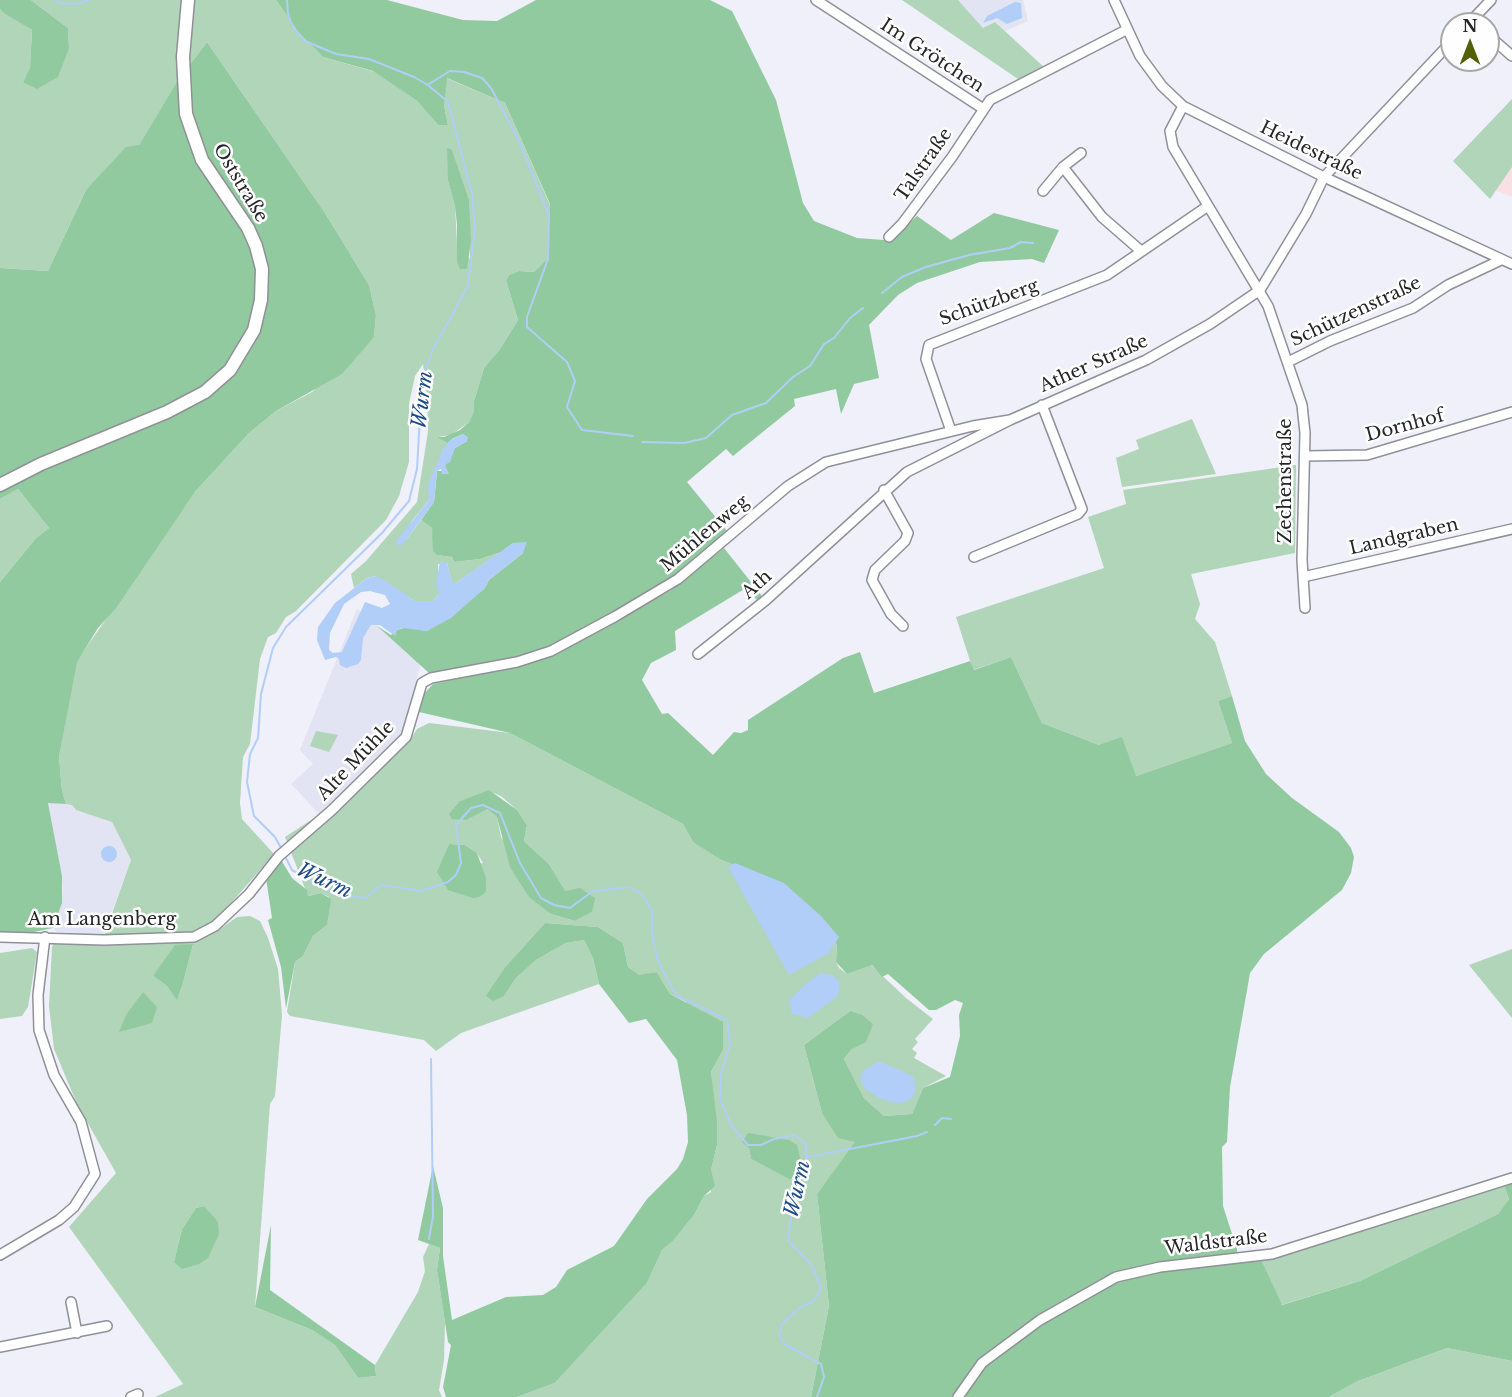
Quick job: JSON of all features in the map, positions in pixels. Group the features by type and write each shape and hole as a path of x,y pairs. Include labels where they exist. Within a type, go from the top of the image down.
{"street":[{"name":"Oststraße","path":"0,485 41,464 167,412 205,392 230,370 254,330 261,300 262,269 256,246 248,228 202,160 186,114 183,57 188,0"},
{"name":"Im Grötchen","path":"816,0 982,108 990,100 1057,68 1126,30"},
{"path":"1481,12 1491,0"},
{"name":"Heidestraße","path":"1118,1 1126,30 1140,56 1162,86 1183,106 1324,177 1512,264"},
{"path":"1500,46 1512,56"},
{"name":"Ather Straße","path":"834,536 884,490 926,460 1182,341 1260,290 1298,228 1324,177 1440,54"},
{"name":"Zechenstraße","path":"1183,106 1170,131 1173,147 1249,276 1260,290 1302,405 1305,456 1303,577 1305,608"},
{"name":"Talstraße","path":"889,237 902,224 952,157 982,108"},
{"path":"1043,191 1063,167 1081,153"},
{"path":"1063,167 1102,217 1141,251"},
{"name":"Schützberg","path":"951,431 926,358 929,345 1092,282 1208,206"},
{"name":"Schützenstraße","path":"1288,362 1330,341 1413,308 1448,285 1501,260"},
{"path":"974,556 1078,514 1082,509 1042,405"},
{"name":"Dornhof","path":"1305,456 1367,455 1512,412"},
{"name":"Mühlenweg","path":"422,683 517,662 550,651 678,579 788,486 817,466 839,458 951,431 1010,420"},
{"path":"884,490 908,533 905,542 874,570 872,580 891,614 903,626"},
{"name":"Landgraben","path":"1303,577 1512,529"},
{"name":"Ath","path":"698,654 766,600 834,536"},
{"name":"Alte Mühle","path":"279,856 332,810 406,738 422,683"},
{"name":"Am Langenberg","path":"0,937 104,940 194,937 215,926 230,913 279,856"},
{"path":"0,1254 59,1220 74,1207 95,1174 81,1122 54,1075 39,1030 38,995 45,937"},
{"name":"Waldstraße","path":"958,1397 982,1364 1040,1320 1116,1276 1160,1267 1272,1254 1512,1178"},
{"path":"71,1302 77,1333"},
{"path":"0,1347 107,1326"}],"shaded area":[{"path":"958,0 1023,0 1028,21 1005,31 995,22 983,28"},
{"path":"1512,167 1512,197 1495,190"},
{"path":"357,609 421,663 404,731 319,814 291,784 313,764 300,750"},
{"path":"48,802 72,805 76,810 112,822 131,860 103,936 57,932 53,928 62,903 63,886"}],"green space":[{"path":"0,0 31,0 68,28 69,48 58,77 37,89 23,82 30,67 32,30 4,13 0,9"},
{"path":"31,0 276,0 299,33 323,57 375,72 417,101 438,125 448,125 444,106 446,78 505,103 550,205 547,259 534,272 519,271 509,275 506,280 518,320 500,349 484,368 474,401 474,411 469,422 451,435 438,437 449,444 443,450 429,490 429,500 411,522 406,540 421,520 432,528 437,555 452,557 454,562 480,559 501,552 456,583 452,583 447,563 438,564 439,594 433,601 415,601 375,576 367,578 354,588 351,574 366,561 417,502 428,431 423,364 415,376 409,404 409,462 399,496 386,520 296,611 286,617 276,633 268,637 260,659 250,744 243,757 240,803 242,819 274,854 224,911 210,924 193,932 104,936 131,860 112,822 76,810 72,805 66,804 62,791 59,757 76,662 195,492 249,433 276,411 312,392 374,337 376,315 369,285 325,213 207,42 176,83 139,145 86,190 48,271 0,268 0,9 32,30 30,67 23,82 69,48 68,28","holes":["452,151 469,199 470,259 457,243 455,206 448,181"]},
{"path":"276,0 387,0 463,20 497,21 536,0 710,0 732,11 776,100 803,203 814,221 857,238 888,242 917,216 951,240 994,213 1059,230 1044,263 1032,259 980,262 917,283 898,295 869,325 879,378 854,384 841,414 836,389 794,399 795,406 733,456 726,449 687,482 727,531 676,577 546,648 498,662 429,673 376,625 391,635 407,627 427,631 484,589 489,580 523,553 513,543 501,552 480,559 454,562 452,557 437,555 433,551 432,528 421,520 434,502 437,471 442,471 455,448 467,441 463,434 452,439 449,444 437,437 444,437 460,430 469,422 474,411 474,401 484,368 500,349 518,320 506,280 509,275 519,271 534,272 547,259 550,204 505,103 447,78 444,106 448,125 438,125 417,101 373,71 323,57 299,33"},
{"path":"902,0 958,0 983,28 995,22 1045,68 1018,79"},
{"path":"207,42 325,213 369,285 376,315 374,337 342,374 276,411 249,433 195,492 116,608 98,628 77,662 59,757 62,791 66,804 48,803 62,876 62,903 53,928 34,932 0,932 0,582 36,538 49,528 18,489 0,499 0,268 48,271 86,190 126,147 139,145 176,83"},
{"path":"1512,99 1512,167 1490,199 1453,161"},
{"path":"447,148 452,150 469,199 471,241 467,269 460,269 457,262 457,225 455,206 448,181"},
{"path":"1192,419 1216,474 1122,487 1116,458 1139,449 1136,440"},
{"path":"1296,465 1295,553 1191,574 1200,604 1195,619 1215,642 1232,696 1218,701 1232,743 1136,776 1099,745 1042,723 1011,657 973,670 956,617 1104,568 1088,517 1126,504 1123,490"},
{"path":"18,489 49,528 36,538 0,582 0,499"},
{"path":"724,548 762,596 757,600 746,588 675,631 676,650 651,663 642,680 662,714 668,713 713,755 734,732 741,733 748,730 748,720 843,658 860,652 874,693 970,661 974,670 1011,657 1042,723 1099,745 1122,737 1136,776 1232,743 1218,701 1232,696 1245,741 1266,774 1292,798 1339,832 1351,848 1354,857 1351,873 1342,890 1264,954 1250,973 1230,1087 1227,1142 1222,1147 1223,1206 1237,1249 1238,1262 1262,1261 1282,1305 1360,1281 1498,1214 1509,1199 1503,1183 1512,1181 1512,1361 1447,1348 1358,1381 1329,1397 811,1397 829,1306 817,1194 855,1142 838,1138 822,1113 804,1045 850,1011 862,1015 873,1024 866,1042 852,1049 844,1059 864,1098 884,1116 912,1114 923,1088 950,1077 960,1036 959,1015 963,1003 955,1000 936,1010 929,1010 888,974 882,977 872,965 847,974 836,962 837,945 809,908 765,877 720,859 693,842 683,824 510,733 419,712 423,695 433,684 504,669 563,650 670,591"},
{"path":"429,723 510,733 683,824 693,842 765,877 809,909 837,945 836,962 839,968 847,974 871,965 906,998 933,1019 915,1039 918,1042 912,1049 917,1053 914,1058 946,1076 923,1088 912,1114 884,1116 864,1098 844,1059 852,1049 850,1011 804,1045 822,1113 856,1142 817,1194 829,1306 811,1397 517,1397 555,1383 647,1283 662,1250 673,1241 694,1215 704,1196 711,1192 711,1170 717,1145 711,1072 723,1050 686,1002 670,994 657,972 639,976 628,967 623,943 598,927 545,923 506,966 504,996 516,978 536,960 566,943 584,940 593,958 599,984 461,1033 436,1051 424,1040 290,1016 287,1012 295,962 303,956 313,936 327,925 329,897 321,893 308,896 285,837 357,790 409,742 417,729","holes":["489,791 501,796 517,810 527,825 524,841 549,864 565,892 592,912 575,921 551,914 501,837 497,817 487,809 460,801","449,844 465,845 477,853 483,863 438,872","749,1148 797,1170 792,1180 751,1159"]},
{"path":"316,731 338,735 329,752 310,746"},
{"path":"489,790 517,810 527,825 524,841 549,864 565,891 580,888 595,898 592,912 575,921 551,914 529,897 510,867 497,817 487,809 466,820 452,819 449,814 460,801"},
{"path":"449,844 465,845 477,853 486,878 486,892 479,897 473,898 448,890 437,872"},
{"path":"280,858 292,878 307,890 308,896 321,893 331,899 327,925 313,936 303,956 295,962 286,1008 281,967 268,920 272,918 266,878"},
{"path":"250,916 260,921 268,938 278,969 282,1015 275,1096 270,1104 255,1307 312,1330 335,1345 358,1378 376,1376 375,1365 418,1292 425,1271 423,1257 429,1244 440,1248 437,1270 445,1322 444,1360 439,1390 442,1397 155,1397 183,1384 69,1227 116,1173 77,1104 54,1049 49,1006 54,943 195,941 216,932 237,917","holes":["193,944 183,983 177,999 167,986 153,976","204,1206 208,1213 213,1246 207,1258 174,1262 182,1229 196,1208"]},
{"path":"545,923 598,927 623,943 628,967 639,975 657,972 670,994 723,1022 723,1050 711,1072 717,1122 717,1145 711,1170 715,1186 704,1196 694,1215 673,1241 662,1250 647,1283 555,1383 517,1397 446,1397 443,1387 451,1345 448,1342 437,1270 440,1248 418,1240 433,1166 443,1208 443,1256 452,1320 506,1297 543,1295 556,1287 567,1270 614,1246 647,1199 677,1169 688,1142 687,1115 677,1060 646,1019 629,1023 599,984 593,958 584,940 566,943 536,960 516,978 504,996 493,1001 486,996 506,966"},
{"path":"193,944 177,1000 167,986 153,976 175,945"},
{"path":"32,948 37,952 28,1007 22,1016 0,1019 0,953"},
{"path":"1512,949 1512,1018 1469,965"},
{"path":"143,992 157,1007 152,1023 119,1032 126,1015"},
{"path":"748,1133 789,1140 797,1145 801,1162 791,1180 751,1159 749,1148 742,1142"},
{"path":"1503,1183 1509,1199 1498,1214 1360,1281 1281,1305 1262,1261"},
{"path":"204,1206 218,1222 219,1234 208,1258 199,1264 182,1269 174,1262 182,1229 196,1208"},
{"path":"271,1225 270,1290 375,1365 376,1376 358,1378 335,1345 312,1330 255,1307"},
{"path":"1447,1348 1512,1361 1512,1397 1329,1397 1358,1381"}],"water":[{"path":"1015,2 1021,3 1022,18 1007,24 997,18 983,23 987,16"},
{"path":"463,434 468,437 467,441 455,448 450,462 445,465 449,474 442,474 441,469 437,471 434,502 402,545 396,545 397,540 429,500 428,484 443,450 449,441"},
{"path":"527,542 523,553 489,580 484,589 451,618 427,631 402,628 397,630 395,636 380,625 371,625 363,638 361,660 358,664 346,668 340,665 336,657 325,660 317,640 318,627 335,603 367,578 375,576 383,579 415,601 433,601 439,594 436,582 440,562 447,563 452,582 456,583 513,543","holes":["370,591 385,595 390,604 382,608 365,602 342,652 333,653 329,650 330,633 344,604 361,592"]},
{"path":"109,846 115,848 117,854 115,860 109,862 103,860 101,854 103,848"},
{"path":"735,863 784,883 822,917 839,937 829,953 789,975 728,867"},
{"path":"820,973 832,975 840,982 838,996 808,1018 792,1014 789,1001"},
{"path":"879,1061 913,1076 916,1089 912,1099 899,1104 879,1098 864,1088 860,1077 863,1071"}],"waterway":[{"name":"Wurm","path":"56,0 59,3 76,4 89,0"},
{"name":"Wurm","path":"282,850 275,837 254,816 247,782 250,754 258,738 261,694 273,648 286,627 382,533 409,501 417,469 422,380 433,349 468,286 475,229 472,194 448,102 428,85 414,77 369,59 336,54 305,41 293,27 288,14 287,0"},
{"path":"429,84 450,71 464,72 482,78 491,88 519,141 549,215 548,259 527,317 527,327 567,362 575,381 567,407 582,430 633,436"},
{"path":"882,293 902,277 926,267 969,255 1010,248 1021,242 1033,243"},
{"path":"642,442 684,443 706,438 732,415 766,403 793,377 810,366 824,344 834,338 850,318 863,308"},
{"name":"Wurm","path":"285,856 292,870 332,892 347,896 366,898 381,885 422,891 448,882 456,875 461,863 456,825 471,808 483,805 500,813 520,863 541,898 554,905 570,908 593,891 629,887 643,895 652,911 652,934 658,961 676,995 727,1020 730,1044 721,1073 720,1100 732,1126 748,1145 761,1145 774,1139 795,1135 806,1144 806,1172 794,1193 788,1241 811,1264 821,1288 814,1301 801,1307 782,1324 779,1336 786,1345 821,1364 824,1377 817,1397"},
{"path":"429,1239 433,1216 431,1059"},
{"path":"935,1125 942,1118 951,1119"},
{"path":"808,1157 917,1136 927,1132"}]}
